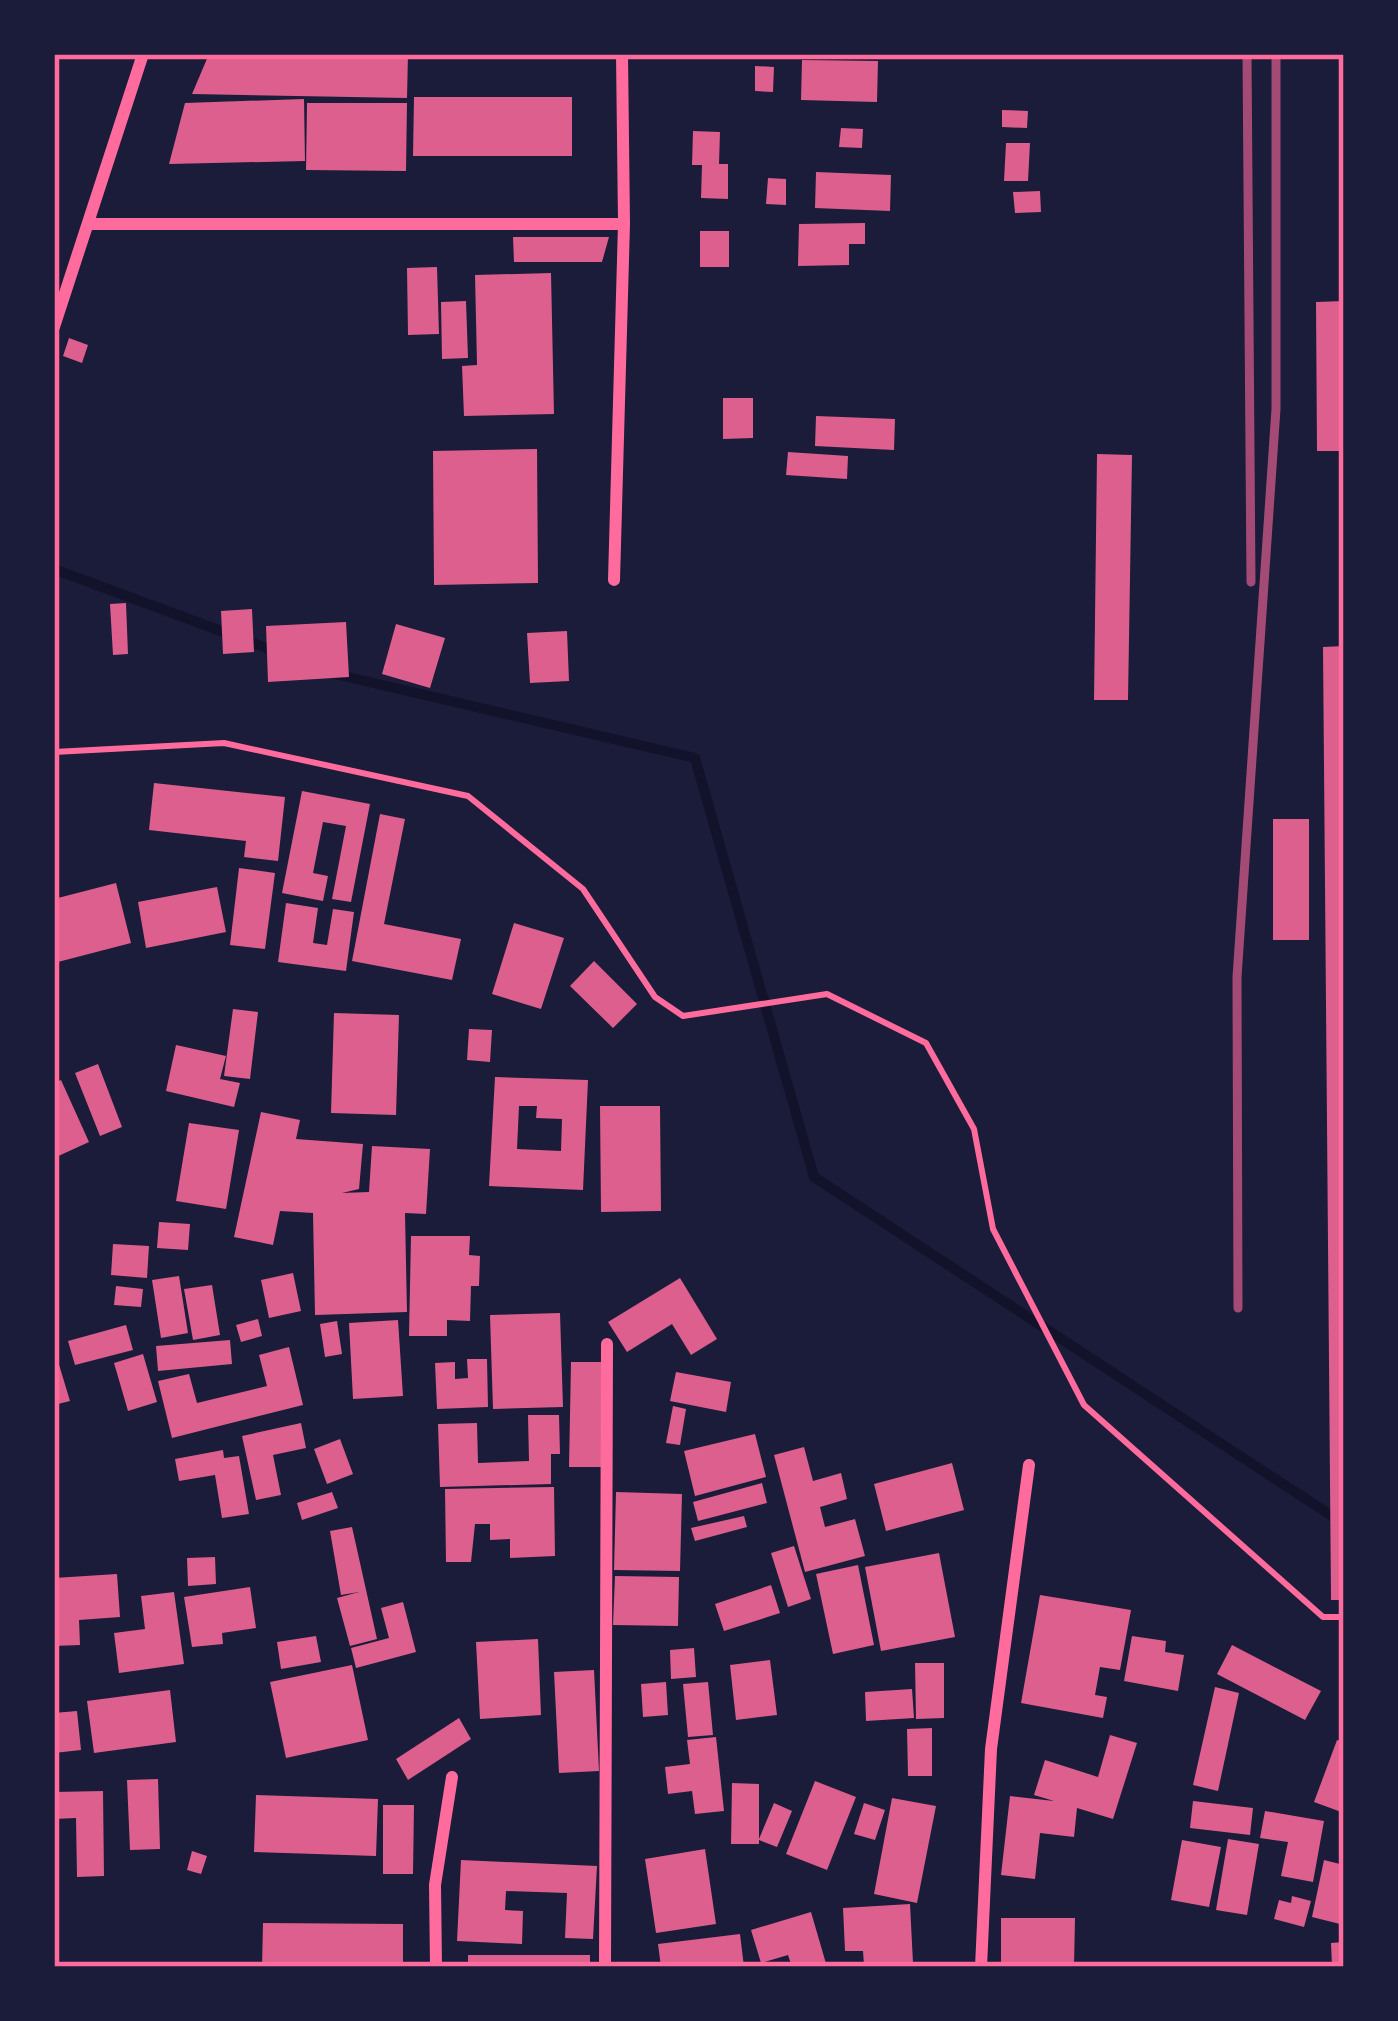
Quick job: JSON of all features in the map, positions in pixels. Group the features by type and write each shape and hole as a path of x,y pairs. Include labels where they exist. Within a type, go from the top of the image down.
{"street":[{"path":"54,327 143,54"},
{"path":"614,580 622,54"},
{"path":"90,224 623,224"},
{"path":"605,1967 607,1344"},
{"path":"981,1967 991,1749 1030,1465"},
{"path":"436,1967 435,1885 452,1777"}],"path":[{"path":"54,752 224,743 468,796 584,889 655,997 683,1016 827,994 926,1043 974,1129 993,1229 1084,1405 1324,1617 1344,1617"}],"building":[{"path":"209,54 408,54 407,98 192,94"},
{"path":"417,54 575,54 575,59 417,59"},
{"path":"802,60 878,61 877,102 801,100"},
{"path":"755,66 774,67 773,92 755,91"},
{"path":"414,97 572,97 572,156 413,156"},
{"path":"304,99 305,161 169,164 185,103"},
{"path":"307,103 407,103 406,171 306,170"},
{"path":"1002,110 1028,111 1027,128 1002,127"},
{"path":"841,128 863,129 862,148 839,147"},
{"path":"693,131 720,132 719,164 728,164 728,199 701,198 702,165 692,165"},
{"path":"1006,143 1030,143 1028,181 1004,181"},
{"path":"816,172 891,175 890,211 815,208"},
{"path":"768,178 786,179 786,205 766,204"},
{"path":"1040,191 1041,212 1015,213 1013,192"},
{"path":"865,223 865,244 849,244 849,265 798,266 799,224"},
{"path":"700,231 729,231 729,267 700,267"},
{"path":"513,237 609,237 602,262 514,262"},
{"path":"437,267 439,334 408,335 407,268"},
{"path":"551,273 554,414 464,416 462,366 477,365 475,275"},
{"path":"466,301 468,358 442,359 441,302"},
{"path":"1344,301 1344,451 1317,451 1316,302"},
{"path":"69,338 88,345 82,363 63,356"},
{"path":"723,398 753,398 753,438 723,439"},
{"path":"816,416 895,419 894,450 815,446"},
{"path":"537,449 538,583 434,585 433,451"},
{"path":"788,452 848,456 847,479 786,475"},
{"path":"1097,454 1132,455 1128,700 1094,700"},
{"path":"126,603 128,654 113,655 110,604"},
{"path":"252,609 254,652 223,654 221,611"},
{"path":"346,622 349,677 268,682 266,626"},
{"path":"396,624 445,638 430,688 382,674"},
{"path":"567,631 569,681 530,683 527,633"},
{"path":"1344,646 1344,1600 1331,1600 1323,647"},
{"path":"154,783 285,797 278,861 244,857 246,841 149,830"},
{"path":"302,791 370,804 351,902 332,899 346,826 323,822 313,873 328,876 323,901 282,893"},
{"path":"380,814 405,819 384,924 461,939 452,980 352,961"},
{"path":"1273,819 1309,819 1309,940 1273,940"},
{"path":"239,868 275,873 265,949 230,945"},
{"path":"116,883 131,943 54,963 54,899"},
{"path":"217,887 226,932 146,948 138,902"},
{"path":"286,903 318,908 313,943 327,945 333,909 354,912 346,971 278,962"},
{"path":"514,923 564,938 541,1009 492,994"},
{"path":"594,961 637,1004 613,1028 570,986"},
{"path":"233,1009 258,1012 250,1079 224,1076"},
{"path":"334,1013 399,1015 396,1115 331,1113"},
{"path":"469,1029 492,1030 490,1062 467,1060"},
{"path":"176,1045 226,1056 220,1079 240,1083 234,1107 166,1091"},
{"path":"98,1064 122,1127 100,1136 75,1073"},
{"path":"495,1077 588,1080 583,1190 489,1186","holes":["519,1106 537,1106 536,1118 562,1119 561,1151 517,1149"]},
{"path":"61,1080 89,1142 54,1158 54,1083"},
{"path":"600,1106 660,1106 661,1211 601,1212"},
{"path":"261,1112 300,1120 296,1139 363,1144 359,1189 342,1193 369,1192 372,1146 430,1149 426,1214 405,1213 407,1312 315,1315 313,1213 280,1211 273,1245 234,1237"},
{"path":"189,1123 239,1130 226,1209 176,1201"},
{"path":"159,1222 190,1224 188,1250 157,1248"},
{"path":"411,1236 470,1236 469,1255 480,1256 479,1286 471,1286 470,1321 447,1320 447,1336 409,1336"},
{"path":"113,1244 149,1246 147,1278 111,1275"},
{"path":"293,1273 301,1311 269,1318 261,1280"},
{"path":"179,1276 188,1333 161,1338 152,1280"},
{"path":"680,1278 717,1339 691,1355 672,1324 627,1352 608,1322"},
{"path":"212,1285 220,1335 193,1340 184,1289"},
{"path":"116,1286 143,1289 141,1307 114,1305"},
{"path":"560,1313 563,1407 493,1409 490,1315"},
{"path":"258,1319 262,1336 241,1342 236,1325"},
{"path":"398,1320 403,1396 353,1399 349,1323"},
{"path":"337,1321 342,1354 325,1357 320,1324"},
{"path":"126,1325 133,1350 75,1365 68,1341"},
{"path":"230,1340 232,1364 158,1371 156,1346"},
{"path":"289,1347 303,1405 172,1438 158,1381 189,1374 197,1403 267,1386 259,1355"},
{"path":"54,1348 70,1401 54,1405"},
{"path":"143,1354 157,1402 128,1411 114,1363"},
{"path":"467,1359 487,1359 488,1407 437,1409 435,1363 455,1362 455,1379 468,1378"},
{"path":"571,1362 604,1362 603,1467 569,1467"},
{"path":"676,1372 731,1382 726,1412 670,1401"},
{"path":"673,1406 686,1409 680,1445 666,1443"},
{"path":"528,1415 559,1415 560,1454 551,1454 551,1484 440,1487 438,1424 477,1423 478,1463 529,1461"},
{"path":"301,1423 306,1448 273,1455 281,1495 256,1500 242,1436"},
{"path":"755,1434 766,1477 695,1496 684,1451"},
{"path":"340,1439 353,1474 327,1484 314,1449"},
{"path":"804,1447 813,1481 841,1473 847,1499 820,1507 825,1527 855,1519 865,1556 805,1572 774,1455"},
{"path":"223,1450 224,1458 239,1456 249,1514 222,1518 215,1475 179,1481 175,1459"},
{"path":"952,1463 964,1510 886,1531 874,1484"},
{"path":"762,1483 767,1503 698,1521 693,1502"},
{"path":"554,1487 555,1556 510,1558 510,1539 490,1540 490,1524 475,1524 471,1562 446,1562 445,1489"},
{"path":"332,1492 338,1508 302,1520 297,1503"},
{"path":"616,1492 682,1494 680,1571 614,1570"},
{"path":"744,1516 747,1527 695,1541 691,1528"},
{"path":"352,1527 377,1639 350,1646 337,1598 359,1592 341,1595 330,1531"},
{"path":"794,1546 811,1599 788,1607 771,1553"},
{"path":"939,1553 955,1637 881,1651 865,1567"},
{"path":"215,1557 216,1584 188,1586 187,1558"},
{"path":"858,1565 874,1645 833,1654 816,1574"},
{"path":"117,1574 120,1617 79,1620 80,1645 54,1646 54,1578"},
{"path":"615,1576 679,1577 678,1626 613,1625"},
{"path":"771,1585 780,1613 724,1631 715,1604"},
{"path":"250,1587 256,1628 222,1633 223,1644 192,1647 184,1597"},
{"path":"174,1592 184,1664 119,1673 114,1633 145,1629 141,1596"},
{"path":"1040,1595 1131,1610 1120,1670 1100,1667 1095,1695 1107,1697 1103,1718 1021,1703"},
{"path":"403,1602 416,1652 356,1668 351,1648 389,1638 381,1608"},
{"path":"316,1636 321,1662 281,1669 277,1642"},
{"path":"1132,1636 1166,1641 1165,1652 1184,1655 1178,1691 1124,1681"},
{"path":"538,1639 541,1715 480,1719 476,1642"},
{"path":"1232,1645 1321,1691 1305,1720 1217,1674"},
{"path":"694,1648 696,1677 671,1679 670,1650"},
{"path":"770,1660 777,1715 736,1720 730,1665"},
{"path":"915,1663 944,1663 944,1718 916,1719"},
{"path":"352,1665 368,1740 286,1758 270,1682"},
{"path":"594,1670 599,1771 559,1773 554,1672"},
{"path":"666,1682 668,1715 643,1717 641,1684"},
{"path":"708,1682 713,1735 688,1737 683,1684"},
{"path":"1215,1687 1239,1693 1218,1791 1193,1785"},
{"path":"912,1689 914,1718 866,1721 865,1692"},
{"path":"170,1690 176,1742 94,1753 87,1701"},
{"path":"77,1711 81,1750 54,1753 54,1713"},
{"path":"459,1718 471,1739 408,1780 396,1759"},
{"path":"932,1728 932,1776 908,1776 907,1729"},
{"path":"1110,1735 1137,1743 1113,1819 1077,1808 1074,1837 1040,1833 1035,1879 1001,1875 1010,1796 1054,1801 1034,1795 1045,1760 1098,1777"},
{"path":"716,1737 724,1811 695,1814 692,1791 668,1794 665,1767 690,1764 687,1740"},
{"path":"1337,1740 1344,1742 1344,1813 1314,1802"},
{"path":"158,1779 160,1849 130,1850 127,1780"},
{"path":"815,1781 856,1797 827,1870 786,1854"},
{"path":"732,1783 759,1784 759,1839 774,1803 792,1811 777,1847 759,1840 759,1844 731,1844"},
{"path":"103,1791 104,1876 77,1877 76,1818 54,1819 54,1792"},
{"path":"256,1795 378,1799 376,1856 254,1852"},
{"path":"892,1798 936,1806 917,1903 874,1894"},
{"path":"1193,1801 1253,1808 1250,1835 1190,1828"},
{"path":"864,1803 885,1810 875,1840 854,1834"},
{"path":"383,1805 414,1805 413,1874 383,1874"},
{"path":"1265,1811 1324,1821 1313,1882 1281,1876 1288,1842 1260,1838"},
{"path":"1228,1839 1259,1844 1247,1915 1216,1910"},
{"path":"1182,1840 1221,1847 1209,1907 1171,1900"},
{"path":"705,1849 716,1924 656,1933 645,1859"},
{"path":"192,1851 207,1856 201,1874 187,1870"},
{"path":"461,1860 597,1866 593,1939 565,1938 567,1893 506,1891 505,1910 523,1911 522,1944 457,1941"},
{"path":"1324,1860 1344,1865 1340,1924 1312,1917"},
{"path":"1292,1896 1311,1901 1304,1927 1274,1919 1279,1900 1291,1903"},
{"path":"910,1904 913,1963 864,1965 863,1951 845,1951 843,1908"},
{"path":"811,1912 827,1967 792,1967 788,1955 761,1963 751,1930"},
{"path":"1001,1918 1075,1918 1074,1967 1001,1967"},
{"path":"263,1923 403,1924 403,1967 262,1967"},
{"path":"740,1934 744,1967 661,1967 658,1944"},
{"path":"1344,1942 1344,1967 1332,1967 1331,1943"},
{"path":"468,1955 590,1955 590,1967 468,1967"}],"waterway":[{"path":"54,569 280,653"},
{"path":"331,673 695,758 814,1177 1344,1524"}],"railway":[{"path":"1247,54 1251,582"},
{"path":"1238,1308 1237,977 1276,409 1276,54"}]}
